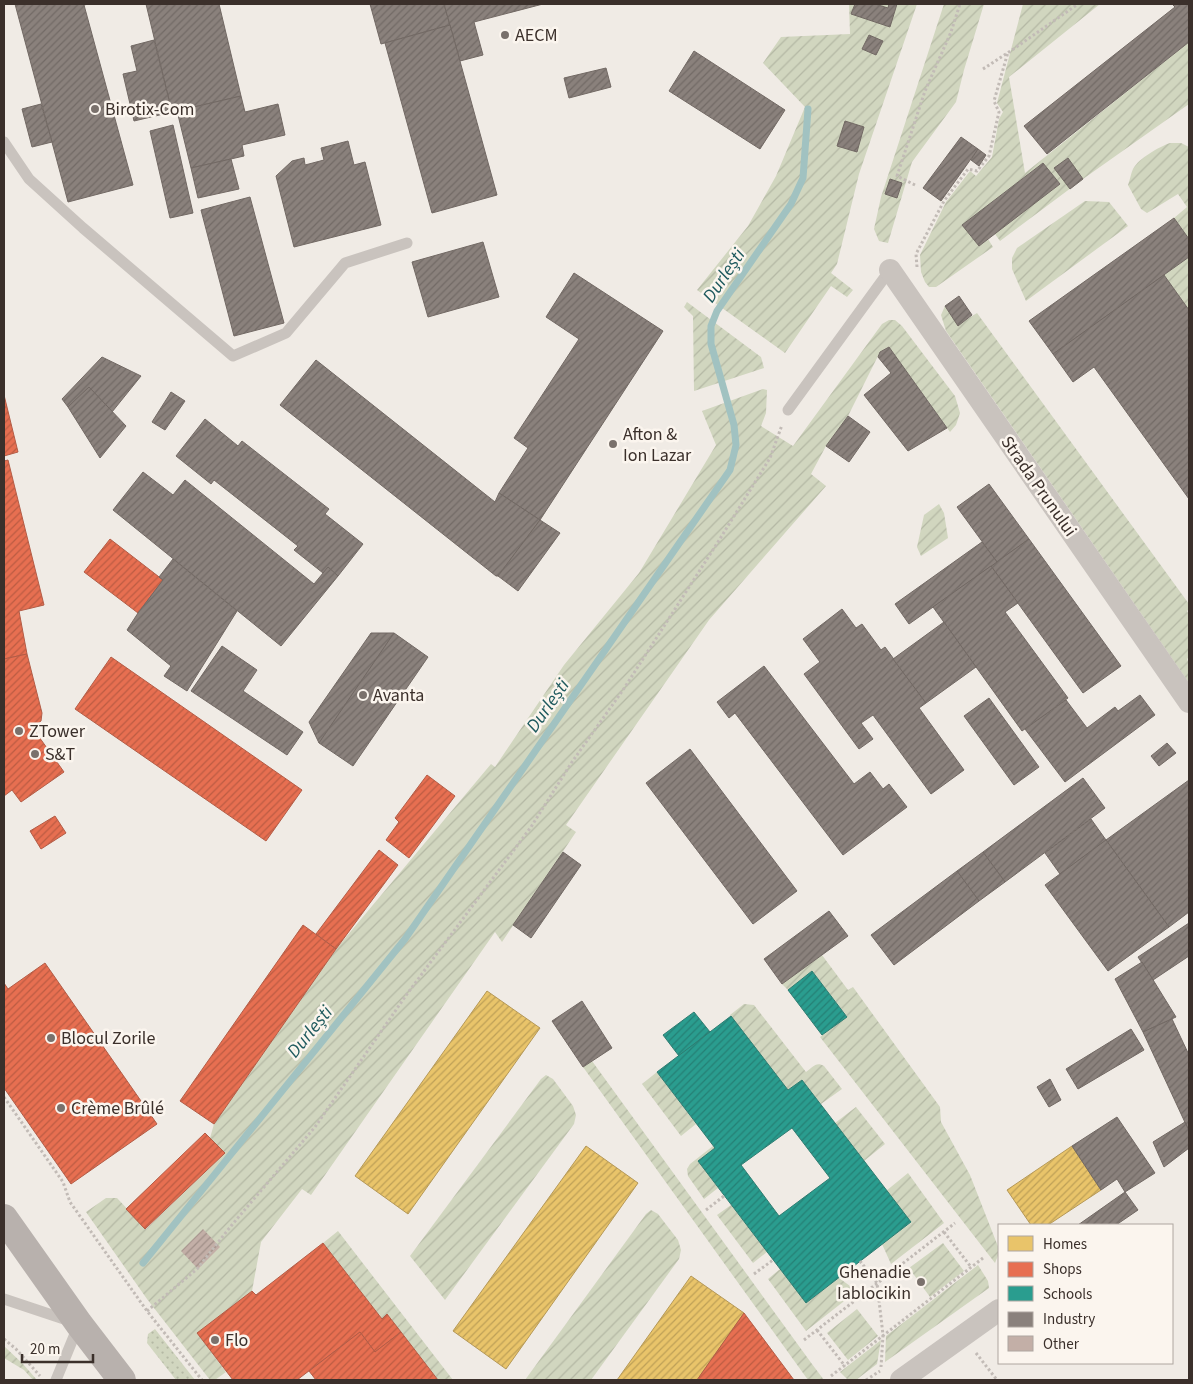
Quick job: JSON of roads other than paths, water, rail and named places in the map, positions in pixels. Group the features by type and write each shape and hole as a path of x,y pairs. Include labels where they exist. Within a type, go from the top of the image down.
{"main road":[{"path":"4,1218 79,1324 122,1380"}],"street":[{"name":"Strada Prunului","path":"890,270 1189,702"},
{"path":"901,1380 998,1311"}],"lane":[{"path":"4,142 29,179 83,228 233,356 286,333 345,263 407,243"},
{"path":"788,410 890,270"},
{"path":"4,1298 79,1324 56,1380"}],"waterway":[{"name":"Durlești","path":"143,1263 405,939 730,470 736,445 734,425 711,344 711,326 717,311 791,204 803,178 808,109"}],"place":[{"name":"AECM","path":"505,35"},
{"name":"Birotix-Com","path":"95,109"},
{"name":"Afton & Ion Lazar","path":"613,444"},
{"name":"Avanta","path":"363,695"},
{"name":"ZTower","path":"19,731"},
{"name":"S&T","path":"35,754"},
{"name":"Blocul Zorile","path":"51,1038"},
{"name":"Crème Brûlé","path":"61,1108"},
{"name":"Ghenadie Iablocikin","path":"921,1282"},
{"name":"Flo","path":"215,1340"}]}
